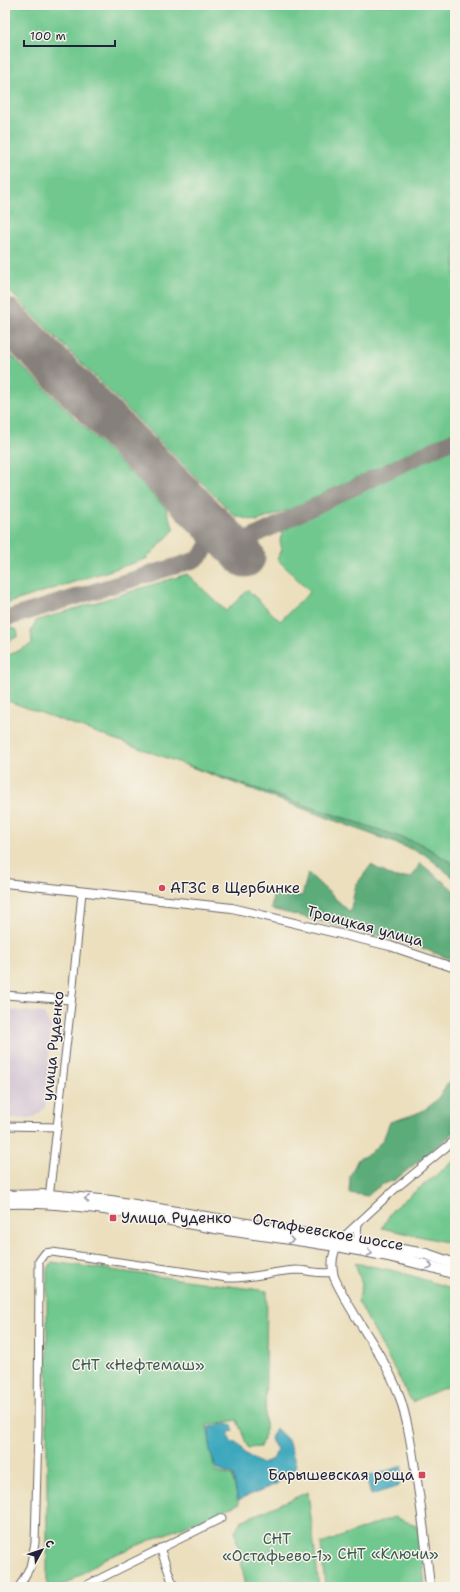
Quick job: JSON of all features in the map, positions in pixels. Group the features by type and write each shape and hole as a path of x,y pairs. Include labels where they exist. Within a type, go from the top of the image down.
{"main road":[{"name":"Остафьевское шоссе","path":"5,1196 111,1201 338,1243 424,1264 455,1274"},
{"name":"Остафьевское шоссе","path":"5,1203 49,1199"},
{"name":"Остафьевское шоссе","path":"338,1243 362,1243 426,1254 455,1264"}],"street":[{"name":"Троицкая улица","path":"5,883 232,908 390,946 455,968"},
{"name":"улица Руденко","path":"49,1199 58,1127 82,892"},
{"path":"5,996 71,1000"},
{"path":"5,1126 58,1127"},
{"path":"430,1587 424,1522 412,1447 402,1405 385,1364 337,1282 333,1272 338,1243 359,1221 395,1189 455,1140"},
{"path":"359,1221 356,1231 362,1243"},
{"path":"19,1587 30,1567 35,1544 38,1431 39,1261 45,1253 52,1252 227,1278 244,1279 296,1270 325,1274 333,1272"},
{"path":"83,1587 222,1518"},
{"path":"160,1548 174,1587"}],"shaded area":[{"path":"5,1010 43,1013 51,1026 45,1108 33,1118 5,1119"}],"green space":[{"path":"5,5 455,5 455,431 286,511 257,521 235,516 5,287"},
{"path":"5,349 166,508 174,530 146,559 5,604"},
{"path":"455,444 455,865 421,844 186,765 5,700 5,657 32,644 31,631 36,621 187,574 226,611 248,590 280,621 310,592 277,559 282,550 280,541 284,525"},
{"path":"12,628 17,630 18,636 5,644 5,630"},
{"path":"186,765 421,844 455,865 455,879 424,854"},
{"path":"420,863 455,891 455,961 409,943 271,909 273,893 302,896 308,873 350,912 356,885 371,865 395,878 412,877"},
{"path":"455,1080 455,1132 395,1180 381,1185 367,1196 349,1193 350,1176 358,1159 369,1154 383,1140 390,1122 424,1110 436,1100 448,1083"},
{"path":"455,1160 455,1244 382,1228 393,1209"},
{"name":"СНТ «Нефтемаш»","path":"52,1262 267,1291 265,1435 260,1447 248,1448 237,1420 207,1425 215,1472 232,1476 239,1504 104,1559 66,1584 47,1586 47,1270"},
{"path":"355,1263 396,1271 455,1289 455,1383 412,1402 358,1301 362,1284"},
{"name":"СНТ «Остафьево-1»","path":"308,1492 319,1587 246,1587 235,1531 241,1521"},
{"name":"СНТ «Ключи»","path":"394,1517 419,1526 425,1587 325,1587 321,1544"}],"water":[{"path":"228,1423 232,1426 234,1431 229,1432 231,1442 239,1444 244,1453 262,1464 274,1458 277,1449 270,1440 276,1428 288,1440 297,1468 276,1484 238,1500 233,1475 217,1470 210,1451 209,1427"},
{"path":"403,1466 399,1486 371,1495 366,1477"}],"taxiway":[{"path":"228,540 250,538 455,439"},
{"path":"5,619 195,560 204,551 209,541 210,536 205,517"}],"runway":[{"path":"5,318 245,557"}],"place":[{"name":"АГЗС в Щербинке","path":"162,888"},
{"name":"Улица Руденко","path":"113,1218"},
{"name":"Барышевская роща","path":"422,1475"}]}
